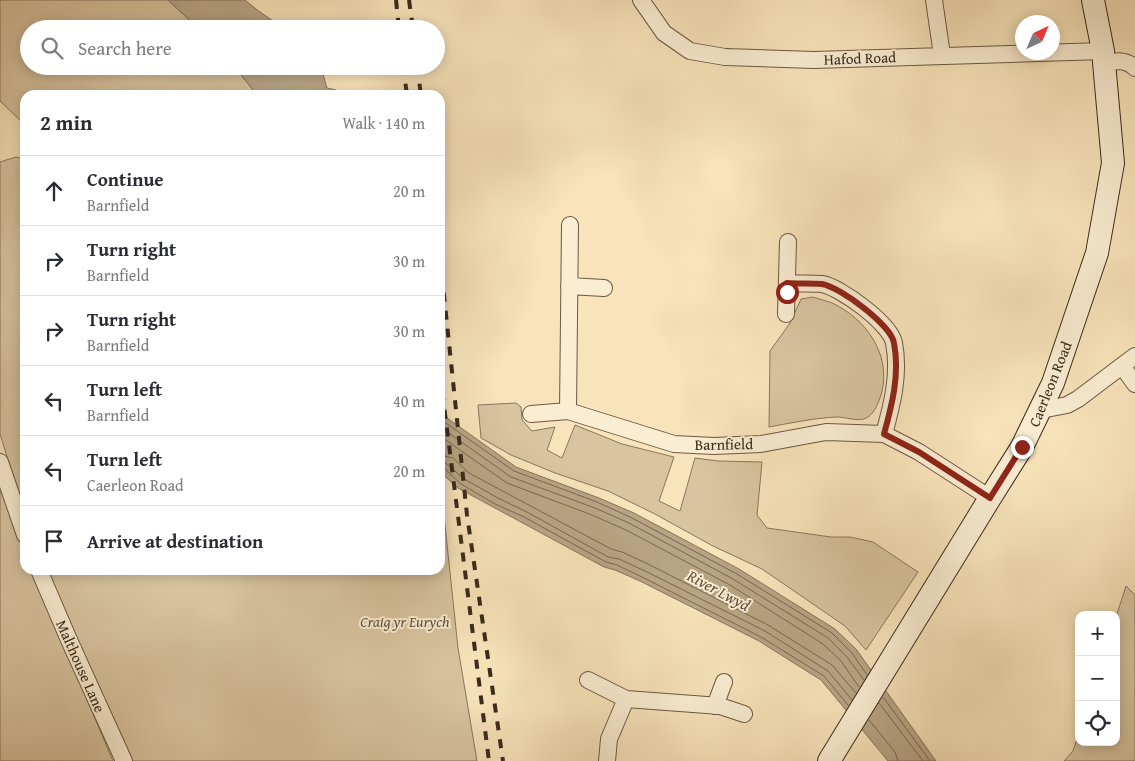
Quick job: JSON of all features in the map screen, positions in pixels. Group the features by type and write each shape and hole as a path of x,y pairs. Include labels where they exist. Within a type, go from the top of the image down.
{"main road":[{"name":"Caerleon Road","path":"829,761 1022,447 1053,383 1098,253 1113,163 1104,57 1093,0"}],"street":[{"name":"Hafod Road","path":"641,0 664,33 690,51 725,58 814,60 942,55 1104,57 1131,63 1135,68"},
{"path":"934,0 942,55"},
{"path":"568,411 570,226"},
{"path":"786,314 788,242"},
{"path":"787,283 823,284 856,301 879,321 894,341 896,369 892,403 884,434"},
{"path":"569,286 604,288"},
{"path":"1041,410 1067,405 1078,399 1135,356"},
{"path":"1122,366 1135,384"},
{"name":"Barnfield","path":"531,414 568,411 674,444 714,446 761,444 826,432 884,434 919,452 990,498"},
{"path":"0,462 20,520"},
{"name":"Malthouse Lane","path":"41,575 124,761"},
{"path":"588,680 626,699 715,706 744,714"},
{"path":"715,706 724,682"},
{"path":"607,761 609,739 626,699"}],"green space":[{"path":"0,0 168,0 189,20 20,20 20,75 241,75 253,90 20,90 20,120 0,101"},
{"path":"16,157 20,158 20,498 0,434 0,162"},
{"path":"813,297 835,304 850,314 869,333 881,357 884,371 880,398 872,413 864,419 837,417 769,427 770,351 790,323 801,299"},
{"path":"516,403 521,407 522,420 532,431 555,427 547,450 562,458 575,425 622,444 674,457 659,501 680,511 695,458 718,461 762,462 757,515 767,528 831,537 850,537 873,542 918,572 866,650 845,626 762,569 713,546 608,491 555,473 511,455 481,438 478,405"},
{"path":"0,489 20,539 20,575 34,575 113,761 0,761"},
{"name":"Craig yr Eurych","path":"445,525 458,648 477,761 132,761 49,575 445,575"},
{"path":"1126,586 1135,595 1135,761 1064,761 1073,751 1075,745 1120,746 1120,611 1118,611"}],"water":[{"path":"168,0 245,0 271,20 189,20"},
{"path":"241,75 323,75 327,88 336,90 253,90"},
{"name":"River Lwyd","path":"445,417 516,467 634,513 739,569 835,629 856,649 936,761 888,761 821,680 759,641 640,581 604,567 458,488 445,476"}],"railway":[{"path":"396,0 398,20"},
{"path":"409,0 412,20"},
{"path":"404,75 406,90"},
{"path":"418,75 420,90"},
{"path":"445,305 467,515 503,761"},
{"path":"445,413 489,761"}],"route":[{"path":"787,292 787,283 823,284 856,301 879,321 894,341 896,369 892,403 884,434 919,452 990,498 1022,447"}]}
